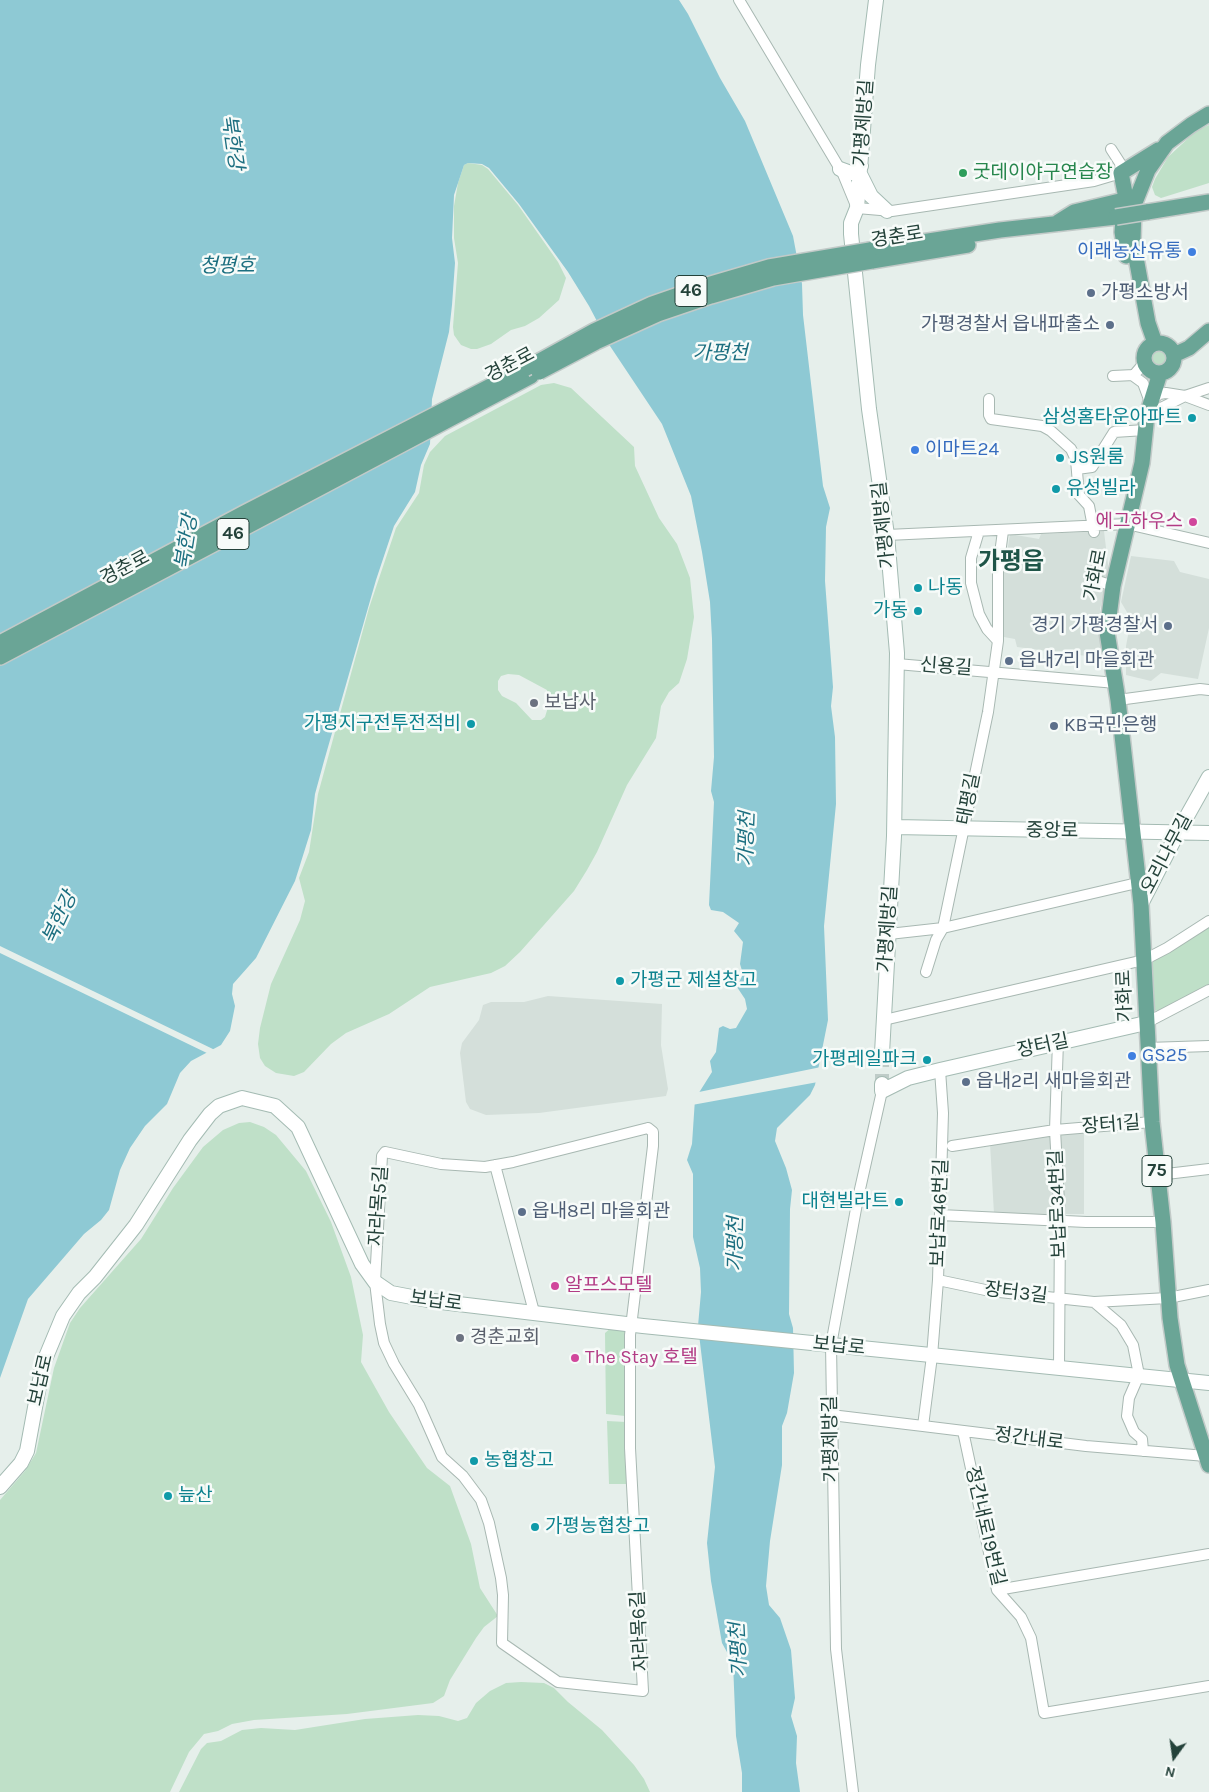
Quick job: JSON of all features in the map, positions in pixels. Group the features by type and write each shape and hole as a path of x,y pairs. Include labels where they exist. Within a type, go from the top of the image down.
{"main road":[{"path":"1140,281 1129,268 1122,232 1124,200 1121,174 1209,114"},
{"path":"1154,343 1140,281 1132,226 1134,205 1148,170 1167,143"},
{"path":"1053,225 1074,212 1124,200"},
{"name":"경춘로","path":"871,255 1000,230 1079,222 1209,202"},
{"name":"경춘로","path":"0,643 463,406 528,372 594,331 652,304 769,266 997,241 1079,222"},
{"path":"1174,355 1189,348 1209,331"},
{"path":"1154,343 1167,345 1174,355 1173,364 1154,369 1146,351 1154,343"},
{"name":"가화로","path":"1154,369 1142,463 1127,524 1107,584 1107,632 1116,683 1137,883 1141,904 1152,1122 1163,1222 1168,1298 1177,1366 1207,1460"},
{"name":"경춘로","path":"0,657 463,406"}],"street":[{"path":"740,0 840,169 857,208 890,211 1094,181 1121,174 1120,163 1111,149"},
{"name":"가평제방길","path":"876,0 868,66 857,208 851,223 851,234 870,409 887,536 897,664 894,827 882,1052"},
{"path":"840,169 851,173 860,169 871,196 890,211"},
{"path":"1113,376 1132,375 1154,369 1166,393"},
{"path":"1132,375 1143,382 1147,416"},
{"path":"1077,469 1092,467 1114,432 1184,396 1209,388"},
{"path":"1147,416 1159,394 1166,393 1184,396 1209,405"},
{"path":"989,398 989,417 1034,423 1051,430 1074,454 1080,495 1089,506 1093,530"},
{"path":"887,536 979,531 1093,530 1127,524 1209,543"},
{"path":"979,531 971,558 970,572 973,593 983,622 998,641"},
{"name":"신용길","path":"994,671 998,641 998,569 1003,531"},
{"name":"신용길","path":"897,664 1116,683"},
{"name":"태평길","path":"926,972 936,940 943,928 994,671"},
{"path":"1118,700 1200,688 1209,690"},
{"name":"오리나무길","path":"1141,904 1176,834 1209,777"},
{"name":"중앙로","path":"894,827 1176,834 1209,833"},
{"path":"889,934 943,928 1137,883"},
{"path":"884,1020 1144,960 1167,948 1209,921"},
{"path":"1146,1022 1209,990"},
{"name":"장터길","path":"940,1070 1146,1022"},
{"name":"보납로34번길","path":"1058,1041 1055,1130 1060,1221 1061,1299 1059,1367"},
{"path":"1147,1048 1209,1046"},
{"name":"가평제방길","path":"854,1792 836,1649 830,1346 858,1198 882,1088 908,1078 940,1070"},
{"name":"보납로46번길","path":"932,1356 938,1280 943,1113 940,1070"},
{"name":"보납로","path":"0,1487 21,1463 27,1451 43,1364 63,1316 79,1293 95,1277 136,1225 190,1140 219,1106 242,1098 264,1102 284,1113 298,1127 362,1264 374,1282 386,1292 403,1296 637,1325 1209,1383"},
{"name":"장터1길","path":"952,1146 1055,1130 1152,1122"},
{"path":"534,1312 495,1165 648,1128 653,1132 654,1146 637,1325"},
{"name":"자라목5길","path":"374,1282 383,1153 390,1152 440,1164 474,1167 495,1165"},
{"path":"1158,1175 1209,1169"},
{"path":"940,1215 1060,1221 1163,1222"},
{"name":"장터3길","path":"938,1280 990,1291 1094,1302 1168,1298 1209,1290"},
{"name":"자라목6길","path":"374,1282 384,1343 394,1364 419,1405 442,1457 473,1488 489,1523 503,1595 502,1643 558,1682 643,1691 630,1448 637,1325"},
{"path":"1094,1302 1111,1315 1126,1331 1133,1345 1139,1375 1129,1398 1127,1416 1134,1432 1142,1439 1143,1451"},
{"path":"923,1426 932,1356"},
{"name":"정간내로","path":"831,1415 1207,1460"},
{"name":"정간내로19번길","path":"963,1431 998,1590 1022,1617 1031,1638 1044,1713 1209,1686"},
{"path":"998,1590 1209,1554"}],"shaded area":[{"path":"1104,531 1109,573 1100,609 1102,658 1017,647 1015,639 1004,637 1000,594 1010,534 1039,539 1041,534"},
{"name":"경기 가평경찰서","path":"1131,556 1174,561 1180,572 1209,579 1209,628 1198,679 1161,673 1151,681 1126,675 1126,646 1131,619 1121,602"},
{"path":"548,996 662,1004 661,1045 668,1089 666,1096 539,1113 486,1115 470,1109 466,1102 460,1053 462,1043 479,1020 483,1005 491,1002 524,1002"},
{"path":"1084,1132 1084,1214 994,1214 990,1143"}],"green space":[{"path":"1209,125 1209,183 1161,198 1155,195 1152,187 1168,157 1196,131"},
{"path":"468,163 482,165 488,169 518,205 558,262 566,278 559,300 539,318 525,326 511,330 491,344 477,349 461,345 454,335 453,327 458,263 454,238 454,206 458,183 464,165"},
{"path":"1155,348 1163,348 1169,354 1169,362 1163,368 1155,368 1149,362 1149,354"},
{"path":"554,383 571,388 634,447 635,466 659,518 677,544 690,578 694,617 687,659 679,683 669,692 661,706 656,738 627,785 587,870 574,891 520,952 505,966 491,973 430,987 389,1014 346,1033 331,1044 304,1072 294,1076 276,1073 265,1066 260,1058 258,1044 260,1028 271,984 300,920 305,901 299,878 309,852 318,794 369,608 396,528 419,493 424,465 430,452 445,436 541,385","holes":["508,674 519,675 547,690 549,704 545,717 541,720 532,720 516,703 502,696 498,690 498,681 501,676"]},
{"path":"1209,925 1209,984 1159,1011 1153,1010 1151,963"},
{"path":"250,1122 264,1127 276,1135 306,1171 331,1222 351,1277 363,1335 361,1362 389,1412 427,1468 450,1486 471,1544 480,1588 498,1616 484,1627 450,1680 444,1696 433,1703 347,1714 254,1720 232,1724 218,1731 204,1734 189,1752 170,1792 0,1792 0,1500 25,1471 36,1453 54,1368 70,1323 80,1308 141,1239 173,1188 203,1147 223,1130 239,1123"},
{"path":"612,1327 626,1330 625,1416 606,1414 605,1333"},
{"path":"607,1421 626,1422 629,1484 609,1484"},
{"path":"506,1683 544,1683 554,1688 602,1730 634,1765 650,1792 179,1792 201,1749 207,1743 221,1741 242,1730 261,1728 295,1730 365,1719 418,1715 439,1716 458,1721 467,1718 476,1703 490,1691"}],"water":[{"name":"청평호","path":"0,0 679,0 745,121 793,236 802,284 803,315 823,486 830,508 826,527 825,581 833,687 831,706 835,737 836,804 824,926 828,1020 815,1085 810,1095 777,1128 775,1141 786,1168 792,1190 790,1209 789,1314 793,1328 794,1373 787,1413 782,1426 782,1465 770,1541 766,1586 769,1605 780,1618 791,1650 795,1698 791,1716 797,1736 796,1763 800,1792 742,1792 742,1773 736,1736 733,1663 722,1643 711,1581 707,1543 715,1467 698,1326 701,1292 700,1268 693,1237 693,1174 687,1160 692,1144 695,1099 712,1072 710,1061 716,1052 719,1028 723,1026 730,1029 736,1028 747,1009 745,999 737,987 743,974 740,964 743,942 734,931 739,923 723,912 711,910 709,905 714,802 711,791 714,757 712,639 710,602 702,552 691,496 662,424 610,346 568,272 519,204 489,168 482,164 468,163 464,165 454,195 452,238 455,263 452,305 449,332 432,399 430,444 421,465 415,492 394,526 376,580 315,794 311,830 295,881 256,958 233,984 232,994 235,1006 230,1031 221,1045 191,1061 180,1073 167,1104 145,1126 130,1148 120,1170 109,1210 101,1220 84,1234 28,1299 0,1378"}],"pier":[{"path":"0,946 217,1051 211,1055 0,953"},
{"path":"821,1067 818,1082 692,1105 694,1093"}],"tunnel":[{"path":"882,1053 882,1084"}],"place":[{"name":"굿데이야구연습장","path":"963,173"},
{"name":"이래농산유통","path":"1192,252"},
{"name":"가평소방서","path":"1091,293"},
{"name":"가평경찰서 읍내파출소","path":"1110,325"},
{"name":"삼성홈타운아파트","path":"1192,418"},
{"name":"이마트24","path":"915,450"},
{"name":"JS원룸","path":"1060,458"},
{"name":"유성빌라","path":"1056,489"},
{"name":"에그하우스","path":"1193,522"},
{"name":"나동","path":"918,588"},
{"name":"가동","path":"918,611"},
{"name":"경기 가평경찰서","path":"1168,626"},
{"name":"읍내7리 마을회관","path":"1009,661"},
{"name":"보납사","path":"534,703"},
{"name":"가평지구전투전적비","path":"471,724"},
{"name":"KB국민은행","path":"1054,726"},
{"name":"가평군 제설창고","path":"620,981"},
{"name":"GS25","path":"1132,1056"},
{"name":"가평레일파크","path":"927,1060"},
{"name":"읍내2리 새마을회관","path":"966,1082"},
{"name":"대현빌라트","path":"899,1202"},
{"name":"읍내8리 마을회관","path":"522,1212"},
{"name":"알프스모텔","path":"555,1286"},
{"name":"경춘교회","path":"460,1338"},
{"name":"The Stay 호텔","path":"575,1358"},
{"name":"농협창고","path":"474,1461"},
{"name":"늪산","path":"168,1496"},
{"name":"가평농협창고","path":"535,1527"}],"district":[{"name":"가평읍","path":"1011,562"}],"water label":[{"name":"북한강","path":"232,142"},
{"name":"가평천","path":"720,353"},
{"name":"북한강","path":"187,542"},
{"name":"가평천","path":"747,839"},
{"name":"북한강","path":"60,918"},
{"name":"가평천","path":"736,1244"},
{"name":"가평천","path":"739,1650"}]}
